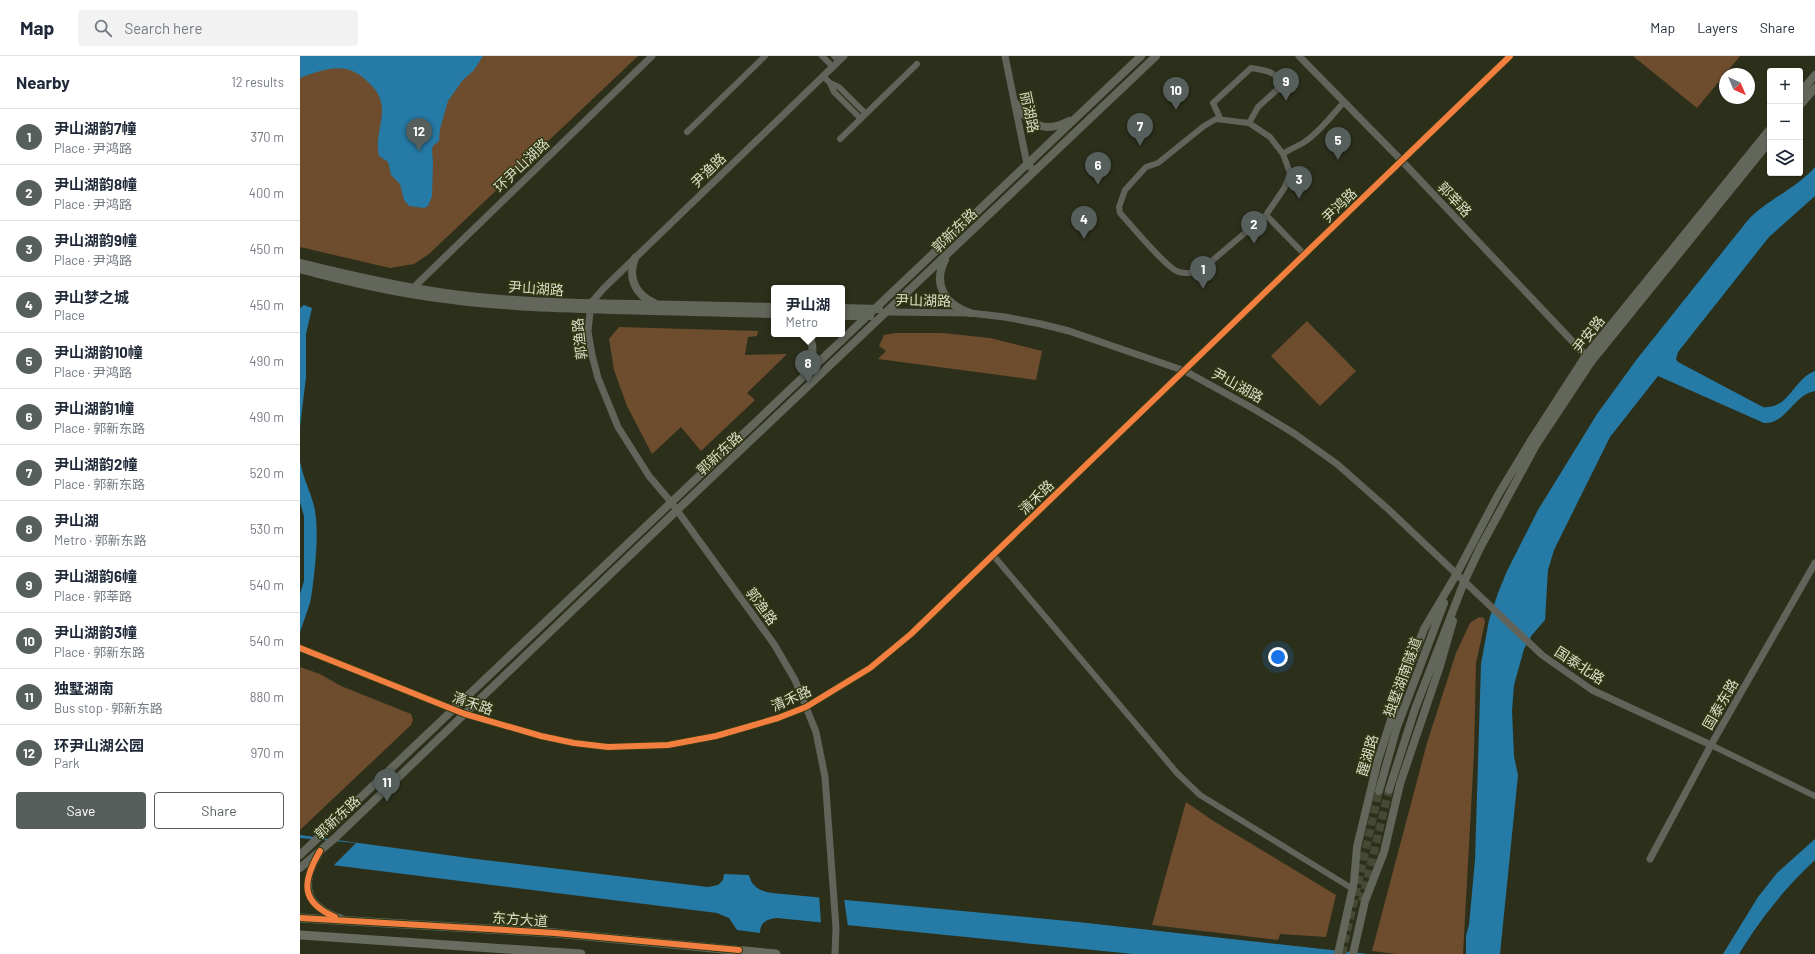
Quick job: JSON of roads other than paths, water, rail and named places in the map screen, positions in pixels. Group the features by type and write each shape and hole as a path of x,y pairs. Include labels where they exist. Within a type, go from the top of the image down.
{"main road":[{"name":"郭新东路","path":"300,855 1141,56"},
{"name":"郭新东路","path":"306,866 676,510 1156,56"},
{"path":"1803,89 1815,75"},
{"path":"1801,104 1815,88"},
{"path":"1015,103 1025,117 1041,126 1056,127 1077,117"},
{"name":"尹安路","path":"1456,575 1498,495 1530,442 1588,359 1767,133"},
{"name":"尹安路","path":"1464,582 1484,541 1536,445 1588,359 1767,145"},
{"path":"947,255 940,274 942,289 951,303 958,309 970,313"},
{"path":"635,258 631,270 635,286 646,299 657,304"},
{"name":"尹山湖路","path":"300,263 411,291"},
{"name":"尹山湖路","path":"300,269 346,281 411,291 590,306 771,314"},
{"name":"尹山湖路","path":"590,306 657,304 771,307"},
{"name":"尹山湖路","path":"845,308 877,308 887,312"},
{"name":"尹山湖路","path":"845,316 868,317 887,312"},
{"path":"803,378 809,365 812,353 812,346 809,337"},
{"name":"独墅湖南隧道","path":"1380,791 1388,757 1407,700 1456,575"},
{"name":"醒湖路","path":"1338,954 1353,889 1357,847 1378,760 1399,696 1424,629 1456,575"},
{"path":"1354,950 1365,901 1384,852 1400,784 1440,666 1464,582"},
{"name":"独墅湖南隧道","path":"1389,790 1418,701 1464,582"},
{"path":"306,866 306,892 308,897 320,910 345,920"},
{"name":"东方大道","path":"300,918 555,933 776,954"},
{"path":"300,935 582,954"}],"street":[{"name":"环尹山湖路","path":"411,291 652,56"},
{"path":"687,132 765,56"},
{"path":"822,56 832,67"},
{"name":"丽湖路","path":"1005,56 1028,164 1034,171"},
{"name":"郭莘路","path":"1298,56 1402,161 1588,359"},
{"name":"尹鸿路","path":"1185,371 1510,56"},
{"name":"尹渔路","path":"590,306 604,288 823,76 839,58"},
{"path":"840,139 917,64"},
{"path":"1220,118 1213,103 1251,68 1276,74 1280,80 1280,86 1258,107 1249,123"},
{"path":"823,76 830,83 839,87 866,114"},
{"path":"830,83 834,92 860,119"},
{"path":"1283,154 1293,147 1303,143 1320,128 1344,102"},
{"path":"1220,118 1249,123 1270,137 1283,154 1290,173 1285,187 1266,215 1200,271 1189,274 1178,272 1156,253 1120,213 1119,207 1125,190 1146,168 1158,163 1204,126 1220,118"},
{"path":"1266,215 1305,255"},
{"name":"郭渔路","path":"590,306 588,331 592,354 598,378 618,427 635,456 671,502 774,644 795,680 816,732 825,777 836,928 835,954"},
{"name":"尹山湖路","path":"887,312 970,313 1006,317 1069,331 1185,371 1254,409 1295,434 1337,464 1388,509 1456,575"},
{"name":"清禾路","path":"300,648 465,714 541,736 574,743 608,747 668,744 716,736 778,718 806,707 870,668 911,634 1185,371"},
{"path":"992,555 1178,773 1200,795 1353,889"},
{"name":"国泰东路","path":"1650,859 1711,745 1815,563"},
{"name":"国泰北路","path":"1456,575 1542,655 1592,690 1711,745"},
{"path":"1711,745 1815,796"}],"water":[{"path":"300,56 483,56 474,70 462,81 448,101 440,129 439,141 433,146 432,150 432,196 428,206 424,208 409,206 404,200 400,184 391,175 388,162 379,156 378,138 382,116 382,106 378,93 362,77 346,69 329,69 300,78"},
{"path":"1815,167 1815,196 1769,237 1678,352 1676,359 1678,362 1763,407 1772,407 1779,404 1802,380 1815,371 1815,391 1801,398 1779,419 1764,423 1658,376 1610,437 1554,550 1548,570 1545,620 1532,635 1524,649 1514,685 1512,711 1514,756 1518,775 1500,954 1466,954 1466,936 1469,925 1475,860 1481,664 1489,620 1507,571 1538,510 1597,414 1637,359 1748,220 1764,206 1799,182"},
{"path":"304,305 312,308 306,334 306,377 300,427 300,308"},
{"path":"300,461 314,505 317,541 310,603 300,632 300,594 304,581 304,516 300,502"},
{"path":"300,835 476,859 708,887 718,885 723,880 724,874 749,875 755,886 772,893 1078,922 1368,954 1133,954 777,918 770,919 765,922 761,926 760,933 737,930 729,918 717,913 300,861"},
{"path":"1815,839 1815,860 1774,904 1739,954 1723,954 1758,897 1777,873"}],"tunnel":[{"path":"1362,901 1389,790"},
{"path":"1342,954 1379,791"}],"place":[{"name":"尹山湖韵6幢","path":"1286,101"},
{"name":"尹山湖韵3幢","path":"1176,110"},
{"name":"尹山湖韵2幢","path":"1140,146"},
{"name":"环尹山湖公园","path":"419,151"},
{"name":"尹山湖韵10幢","path":"1338,160"},
{"name":"尹山湖韵1幢","path":"1098,185"},
{"name":"尹山湖韵9幢","path":"1299,199"},
{"name":"尹山梦之城","path":"1084,239"},
{"name":"尹山湖韵8幢","path":"1254,244"},
{"name":"尹山湖韵7幢","path":"1203,289"},
{"name":"尹山湖","path":"808,383"},
{"name":"独墅湖南","path":"387,802"}]}
